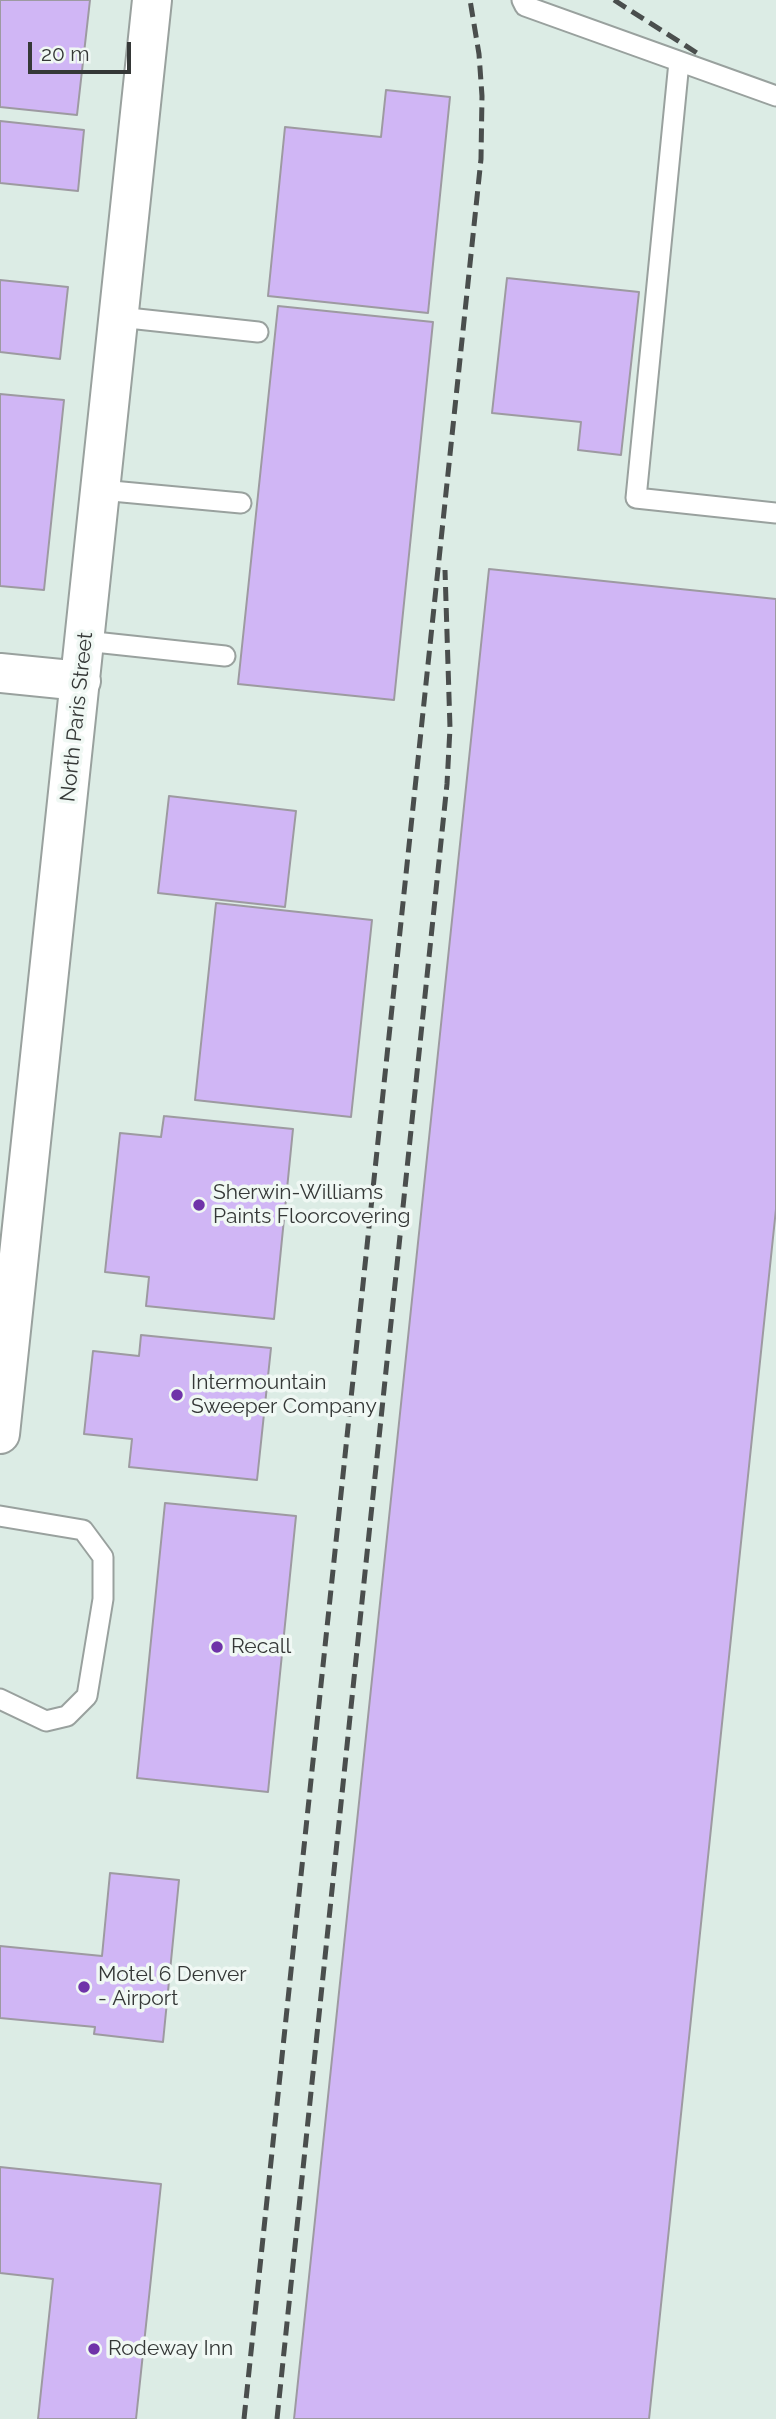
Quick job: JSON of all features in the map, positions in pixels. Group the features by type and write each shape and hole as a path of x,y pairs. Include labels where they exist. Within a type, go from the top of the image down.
{"street":[{"name":"North Paris Street","path":"0,1434 152,0"},
{"path":"0,673 81,681"}],"lane":[{"path":"522,0 525,6 776,96"},
{"path":"680,62 636,498 776,513"},
{"path":"119,317 258,332"},
{"path":"101,490 241,503"},
{"path":"85,641 225,656"},
{"path":"0,1516 83,1530 103,1557 103,1599 86,1696 67,1716 46,1721 0,1699"}],"shaded area":[{"path":"0,0 776,0 776,2419 0,2419"}],"building":[{"path":"0,0 90,0 77,115 0,107"},
{"path":"386,90 450,97 428,313 268,296 285,127 381,137"},
{"path":"0,121 84,130 78,191 0,183"},
{"path":"507,278 639,292 621,455 578,450 581,422 492,413"},
{"path":"0,280 68,287 60,359 0,352"},
{"path":"278,306 433,322 394,700 238,684"},
{"path":"0,394 64,400 44,590 0,586"},
{"path":"489,569 776,599 776,1209 649,2419 294,2419"},
{"path":"169,796 296,811 285,907 158,893"},
{"path":"216,903 372,920 351,1117 195,1100"},
{"name":"Sherwin-Williams Paints Floorcovering","path":"164,1116 293,1129 274,1319 146,1306 149,1277 105,1272 120,1133 161,1137"},
{"name":"Intermountain Sweeper Company","path":"141,1335 271,1348 257,1480 129,1467 132,1439 84,1434 93,1351 139,1356"},
{"name":"Recall","path":"165,1503 296,1516 268,1792 137,1778"},
{"name":"Motel 6 Denver - Airport","path":"110,1873 179,1880 163,2042 94,2034 95,2027 0,2018 0,1946 102,1956"},
{"name":"Rodeway Inn","path":"0,2167 161,2184 136,2419 38,2419 53,2279 0,2273"}],"railway":[{"path":"244,2419 481,159 482,96 479,54 470,0"},
{"path":"614,0 697,53"},
{"path":"277,2419 447,784 450,728 445,570"}],"place":[{"name":"Sherwin-Williams Paints Floorcovering","path":"199,1205"},
{"name":"Intermountain Sweeper Company","path":"177,1395"},
{"name":"Recall","path":"217,1647"},
{"name":"Motel 6 Denver - Airport","path":"84,1987"},
{"name":"Rodeway Inn","path":"94,2349"}]}
